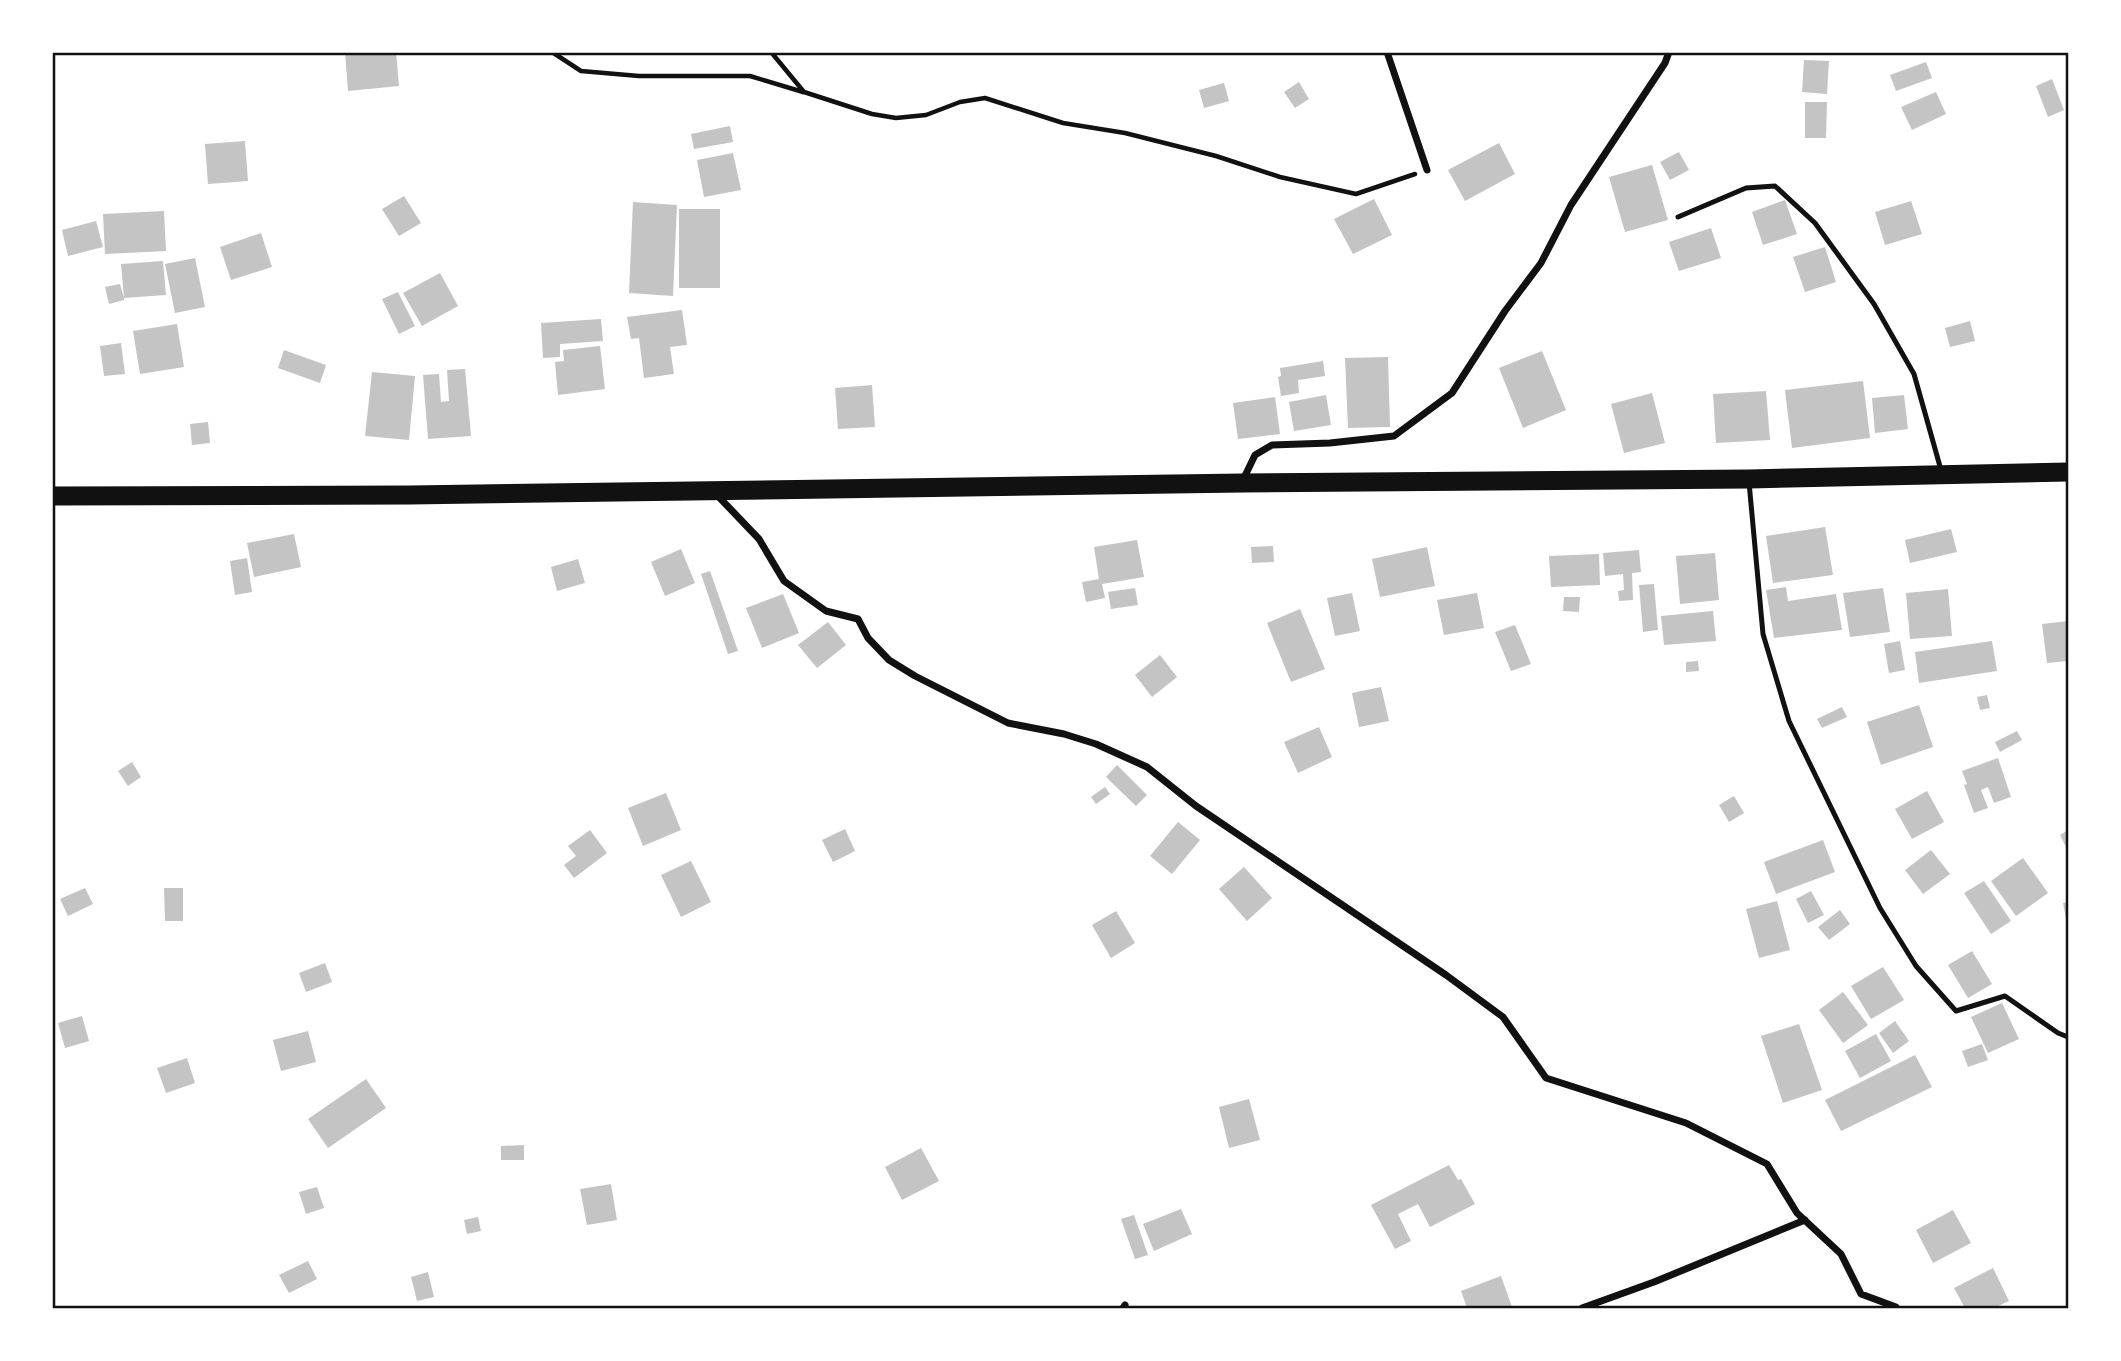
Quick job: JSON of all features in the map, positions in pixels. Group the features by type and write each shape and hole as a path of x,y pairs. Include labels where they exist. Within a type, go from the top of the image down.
{"highway":[{"path":"52,496 397,495 1749,479 2068,472"}],"street":[{"path":"1387,52 1427,170"},
{"path":"1242,484 1255,455 1272,445 1330,443 1394,436 1452,393 1505,311 1541,263 1571,205 1665,63 1669,52"},
{"path":"713,491 759,539 784,581 826,611 858,619 868,638 889,660 1008,723 1064,734 1096,744 1147,767 1196,806 1503,1017 1546,1078 1686,1123 1767,1164 1797,1213 1842,1254 1861,1294 1896,1307"},
{"path":"1582,1308 1654,1282 1805,1220"}],"lane":[{"path":"1678,217 1746,188 1775,186 1815,223 1874,304 1914,374 1942,474"},
{"path":"1749,479 1763,634 1785,708 1880,908 1916,966 1956,1011 2005,996 2058,1033 2068,1037"}],"path":[{"path":"552,52 581,71 639,76 750,76 872,114 896,118 926,115 960,102 985,98 1063,123 1125,133 1216,156 1280,177 1356,194 1427,170"},
{"path":"771,52 804,92"}],"building":[{"path":"345,52 396,52 399,86 348,91"},
{"path":"1804,60 1829,61 1827,94 1802,92"},
{"path":"1926,62 1932,78 1896,91 1890,75"},
{"path":"2052,79 2064,110 2048,117 2036,86"},
{"path":"1299,82 1309,99 1295,108 1284,92"},
{"path":"1224,83 1229,101 1204,108 1199,90"},
{"path":"1936,92 1946,114 1912,130 1901,107"},
{"path":"1805,102 1827,102 1826,138 1805,138"},
{"path":"730,126 733,142 694,149 691,134"},
{"path":"245,141 248,181 208,184 205,144"},
{"path":"1499,143 1515,174 1465,201 1448,170"},
{"path":"1679,152 1689,170 1670,180 1660,162"},
{"path":"733,153 741,190 704,197 697,160"},
{"path":"1652,165 1668,220 1625,232 1609,177"},
{"path":"404,196 421,223 399,236 382,209"},
{"path":"1374,199 1392,235 1353,254 1334,219"},
{"path":"1785,200 1797,234 1763,245 1752,212"},
{"path":"1911,201 1922,234 1885,245 1875,212"},
{"path":"633,202 677,205 673,296 629,293"},
{"path":"679,209 720,209 720,288 679,288"},
{"path":"164,211 166,251 105,254 103,214"},
{"path":"96,221 103,247 68,256 62,230"},
{"path":"1711,228 1721,258 1679,271 1669,242"},
{"path":"261,233 272,267 231,280 220,247"},
{"path":"1825,247 1836,282 1805,292 1793,257"},
{"path":"195,258 205,307 175,313 165,264"},
{"path":"163,261 166,295 124,298 121,264"},
{"path":"440,273 458,306 422,326 403,293"},
{"path":"120,284 124,300 109,304 105,287"},
{"path":"398,292 415,326 399,334 382,299"},
{"path":"682,310 687,345 670,347 674,374 644,378 639,338 631,339 627,317"},
{"path":"601,319 603,341 560,344 560,357 543,358 541,323"},
{"path":"1970,321 1975,341 1950,347 1945,328"},
{"path":"177,324 184,367 140,374 133,331"},
{"path":"121,343 125,374 104,376 100,346"},
{"path":"600,346 605,389 558,395 555,362 564,361 563,350"},
{"path":"284,350 326,365 320,383 278,368"},
{"path":"1542,351 1566,410 1523,428 1499,368"},
{"path":"1388,357 1390,427 1348,428 1345,358"},
{"path":"1323,361 1325,376 1298,380 1299,393 1281,396 1278,377 1281,376 1280,368"},
{"path":"465,369 471,436 428,439 423,375 439,374 441,402 449,401 447,370"},
{"path":"372,372 415,376 409,440 365,436"},
{"path":"1863,381 1870,438 1792,448 1785,390"},
{"path":"872,385 875,427 838,429 835,388"},
{"path":"1766,391 1770,440 1716,443 1713,394"},
{"path":"1652,393 1665,443 1624,453 1611,404"},
{"path":"1326,395 1331,425 1294,431 1289,402"},
{"path":"1904,395 1908,429 1875,433 1872,398"},
{"path":"1275,397 1280,434 1238,439 1233,403"},
{"path":"208,422 210,443 192,445 190,424"},
{"path":"1825,527 1833,575 1773,583 1766,536"},
{"path":"1951,529 1957,552 1910,563 1905,540"},
{"path":"294,534 301,567 254,577 247,543"},
{"path":"1137,540 1144,577 1102,584 1105,598 1086,602 1082,582 1099,579 1094,547"},
{"path":"1273,546 1274,562 1252,563 1251,547"},
{"path":"1427,547 1435,586 1380,597 1372,559"},
{"path":"681,549 695,583 665,596 651,562"},
{"path":"1639,550 1641,572 1632,573 1633,600 1619,601 1618,591 1624,590 1623,574 1605,576 1603,553"},
{"path":"1715,553 1719,600 1680,604 1676,556"},
{"path":"1599,554 1600,585 1551,587 1549,556"},
{"path":"247,558 252,592 235,595 230,561"},
{"path":"578,559 585,583 557,591 551,567"},
{"path":"710,571 738,651 728,654 701,574"},
{"path":"1654,584 1658,630 1643,632 1639,585"},
{"path":"1786,587 1788,601 1836,594 1842,630 1774,638 1766,590"},
{"path":"1135,588 1138,605 1111,609 1108,592"},
{"path":"1883,588 1890,632 1850,637 1843,593"},
{"path":"1948,589 1952,636 1910,639 1906,593"},
{"path":"1352,593 1360,631 1335,636 1327,598"},
{"path":"1477,593 1484,628 1444,635 1437,600"},
{"path":"783,594 799,633 762,648 746,608"},
{"path":"1564,597 1580,597 1579,612 1563,611"},
{"path":"1300,609 1325,669 1291,682 1267,623"},
{"path":"1713,611 1716,641 1664,645 1661,616"},
{"path":"2068,621 2068,661 2047,663 2042,624"},
{"path":"828,622 846,645 817,668 798,645"},
{"path":"1515,625 1531,664 1511,671 1495,632"},
{"path":"1900,641 1905,670 1889,673 1884,644"},
{"path":"1992,641 1997,671 1919,683 1915,652"},
{"path":"1160,655 1177,677 1152,697 1135,675"},
{"path":"1698,661 1699,671 1686,672 1686,662"},
{"path":"1381,687 1389,721 1359,727 1352,693"},
{"path":"1987,695 1990,708 1980,710 1977,697"},
{"path":"1919,705 1933,747 1881,765 1867,722"},
{"path":"1842,707 1847,717 1822,728 1817,719"},
{"path":"1319,727 1332,757 1298,773 1284,742"},
{"path":"2017,731 2022,740 2000,752 1995,742"},
{"path":"1998,758 2011,797 1994,803 1988,787 1981,790 1988,808 1974,813 1962,771"},
{"path":"132,762 141,777 128,786 118,771"},
{"path":"1117,765 1147,795 1136,806 1106,777"},
{"path":"1105,787 1110,794 1096,804 1091,797"},
{"path":"1927,791 1944,822 1912,839 1895,809"},
{"path":"666,793 681,830 643,846 628,808"},
{"path":"1734,796 1744,813 1729,822 1719,805"},
{"path":"1178,822 1200,840 1172,874 1150,856"},
{"path":"845,829 855,851 833,862 822,840"},
{"path":"590,830 607,853 574,878 564,865 576,856 568,846"},
{"path":"2068,830 2068,851 2060,835"},
{"path":"1823,840 1835,872 1776,894 1764,862"},
{"path":"1931,850 1950,874 1923,894 1905,870"},
{"path":"2023,858 2048,893 2016,916 1991,881"},
{"path":"691,861 711,902 681,917 661,875"},
{"path":"1244,867 1272,898 1247,921 1219,889"},
{"path":"1984,881 2011,921 1991,934 1964,893"},
{"path":"85,888 93,904 68,916 60,899"},
{"path":"164,888 183,888 183,921 165,921"},
{"path":"1811,891 1824,915 1808,923 1796,899"},
{"path":"1777,901 1790,950 1759,958 1746,909"},
{"path":"2068,902 2068,925 2067,925 2063,903"},
{"path":"1840,910 1850,924 1829,940 1818,927"},
{"path":"1116,911 1135,943 1111,958 1092,925"},
{"path":"1972,951 1992,984 1968,998 1948,965"},
{"path":"325,963 332,982 306,992 299,973"},
{"path":"1883,967 1904,1000 1871,1019 1851,986"},
{"path":"1843,992 1868,1025 1843,1043 1819,1010"},
{"path":"2002,1003 2019,1039 1988,1053 1971,1017"},
{"path":"82,1016 89,1041 65,1048 58,1023"},
{"path":"1895,1021 1909,1041 1893,1053 1879,1033"},
{"path":"1799,1024 1822,1090 1783,1103 1761,1036"},
{"path":"308,1031 316,1062 281,1071 273,1040"},
{"path":"1876,1034 1891,1061 1860,1078 1845,1051"},
{"path":"1982,1044 1988,1060 1968,1067 1962,1051"},
{"path":"1915,1055 1932,1087 1841,1131 1825,1100"},
{"path":"187,1058 195,1083 166,1093 157,1068"},
{"path":"366,1079 386,1108 328,1148 308,1119"},
{"path":"1249,1099 1260,1140 1229,1148 1219,1107"},
{"path":"524,1145 524,1160 501,1160 501,1146"},
{"path":"921,1148 939,1181 902,1200 885,1167"},
{"path":"1449,1165 1458,1180 1461,1179 1475,1204 1430,1227 1418,1204 1398,1214 1411,1241 1395,1249 1371,1205"},
{"path":"611,1184 617,1220 587,1225 580,1189"},
{"path":"317,1187 324,1208 306,1214 299,1192"},
{"path":"1181,1209 1192,1234 1154,1251 1143,1224"},
{"path":"1953,1210 1971,1243 1933,1263 1916,1230"},
{"path":"1134,1215 1148,1255 1135,1259 1121,1219"},
{"path":"478,1217 481,1231 467,1234 464,1220"},
{"path":"308,1261 317,1279 289,1293 279,1275"},
{"path":"1993,1268 2009,1301 1994,1308 1965,1308 1954,1288"},
{"path":"428,1272 434,1297 417,1301 411,1277"},
{"path":"1501,1276 1512,1307 1467,1308 1461,1291"}]}
